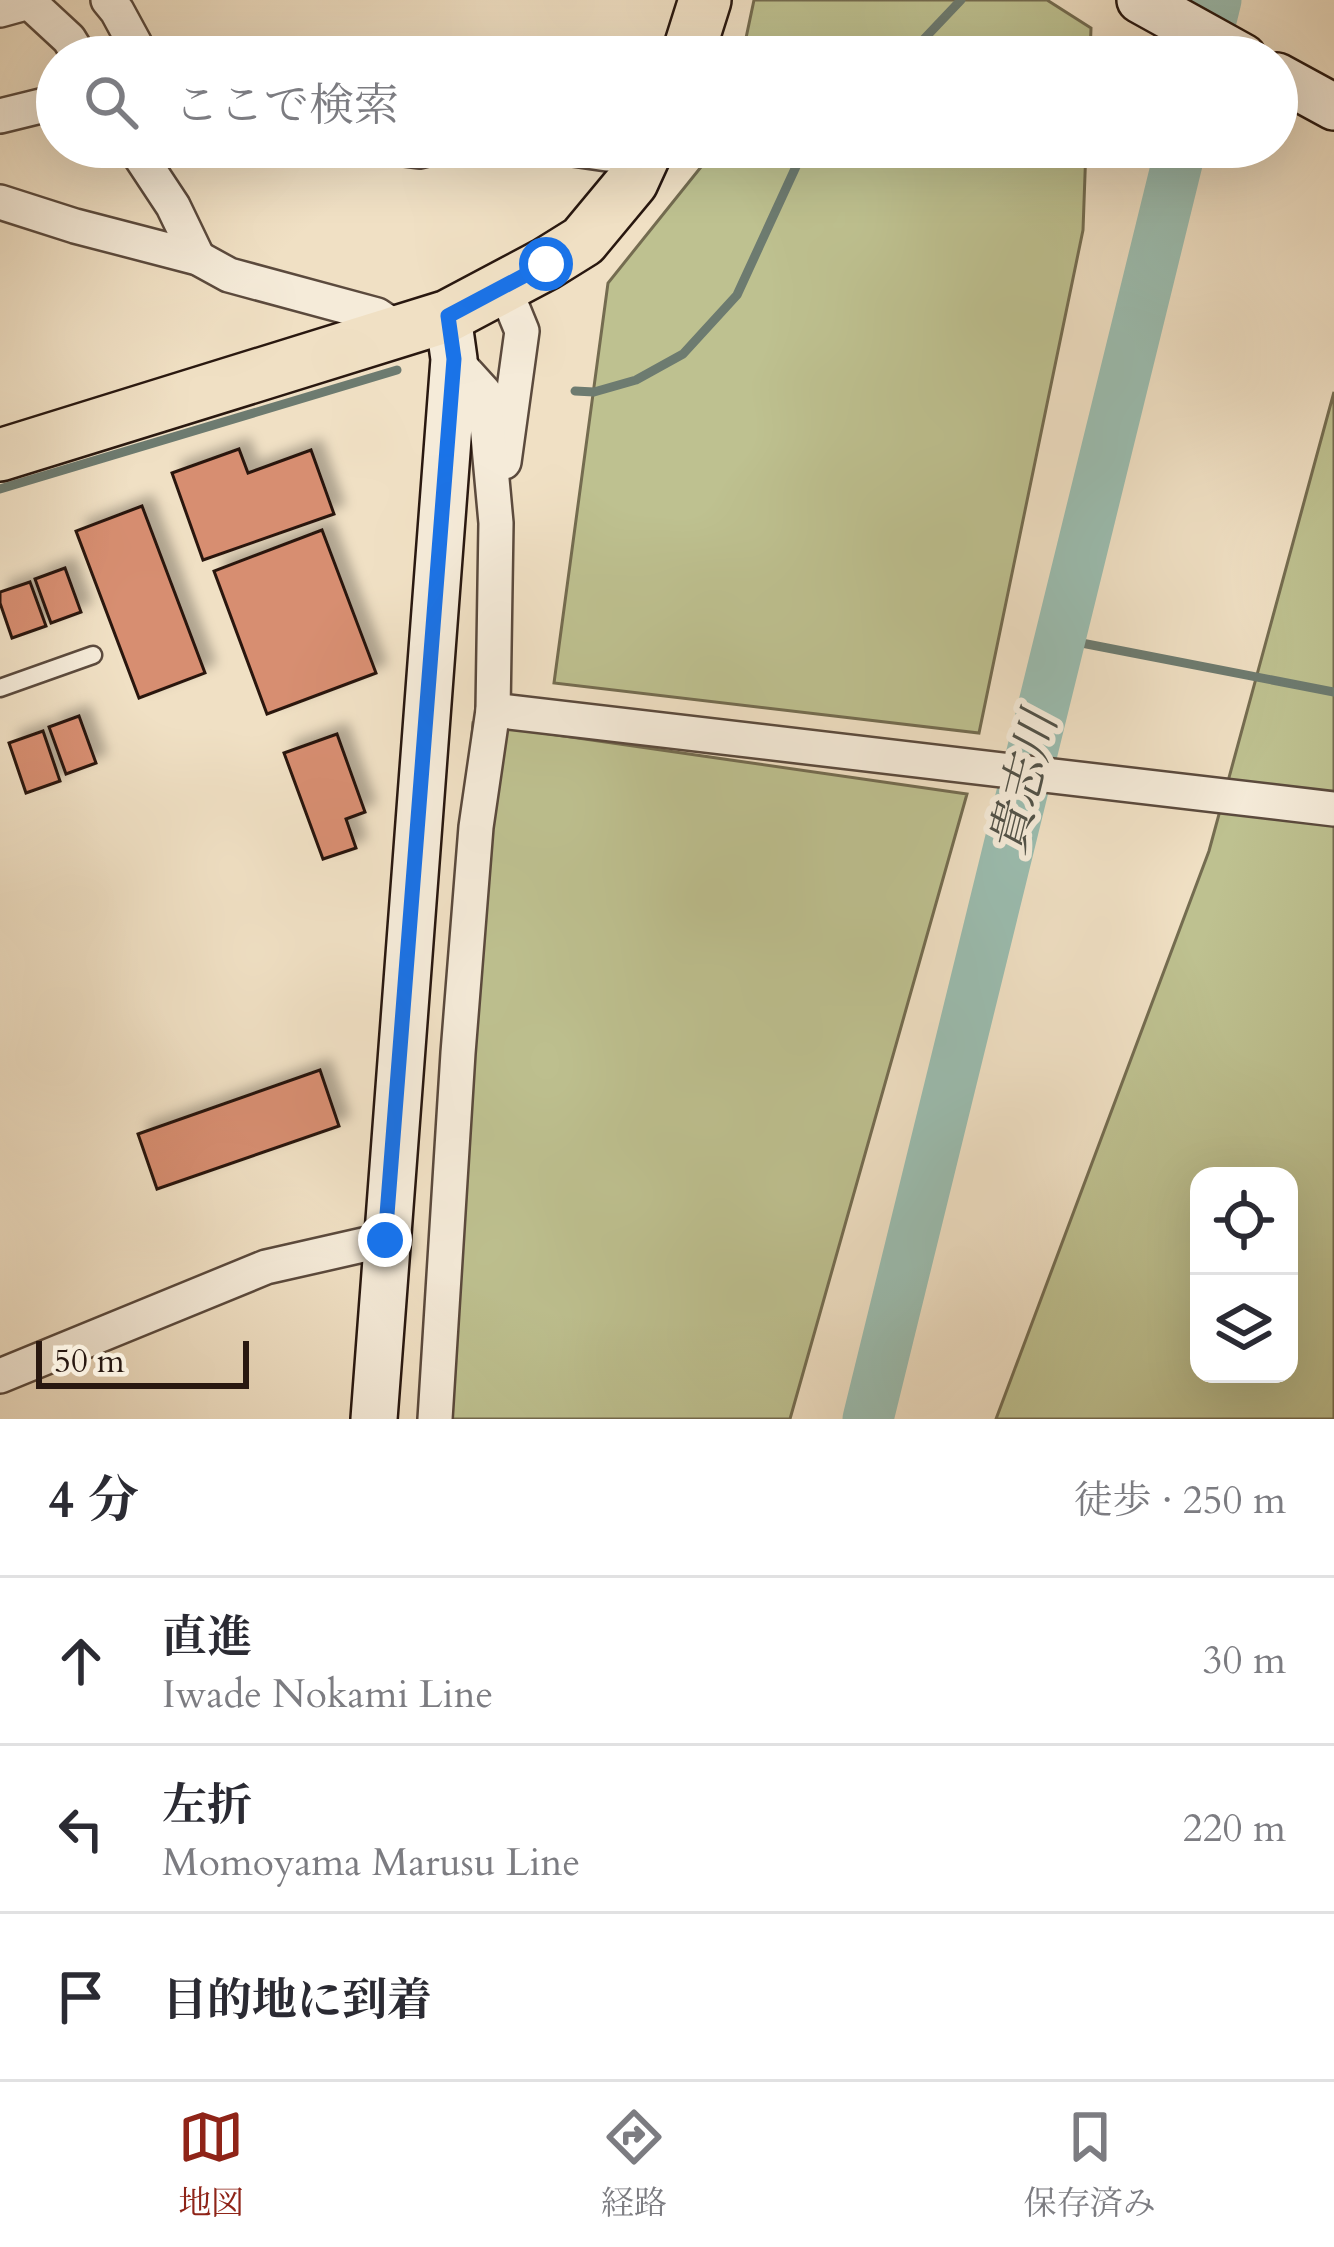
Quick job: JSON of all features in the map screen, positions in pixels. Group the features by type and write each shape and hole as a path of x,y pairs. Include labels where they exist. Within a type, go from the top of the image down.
{"main road":[{"path":"694,36 705,0"},
{"path":"1140,0 1205,36"},
{"path":"1298,87 1334,107"},
{"path":"0,455 434,335 583,241 632,182 630,168"},
{"path":"374,1419 434,335"}],"street":[{"path":"108,0 131,36"},
{"path":"19,4 65,36"},
{"path":"0,116 36,107"},
{"path":"148,168 198,258"},
{"path":"0,202 198,258 229,275 434,335 484,392 496,523 493,710 476,827 435,1419"},
{"path":"496,523 522,331 504,287"},
{"path":"493,710 1334,809"},
{"path":"0,1376 266,1267 385,1240"}],"lane":[{"path":"0,688 93,655"}],"green space":[{"path":"754,0 1047,0 1091,28 1091,36 746,36"},
{"path":"700,168 1085,168 1083,230 979,733 554,683 608,283"},
{"path":"1334,392 1334,1419 996,1419 1209,851"},
{"path":"473,723 967,794 790,1419 420,1419"}],"building":[{"path":"239,449 248,473 311,450 334,514 203,560 172,473"},
{"path":"142,506 205,673 139,698 76,531"},
{"path":"322,530 376,673 267,714 214,571"},
{"path":"65,568 81,612 51,623 35,579"},
{"path":"30,582 46,626 12,638 0,592"},
{"path":"79,716 96,763 66,774 49,727"},
{"path":"43,731 60,781 26,793 9,743"},
{"path":"337,734 365,812 346,819 356,848 323,859 284,753"},
{"path":"320,1070 339,1126 157,1189 138,1134"}],"waterway":[{"path":"927,36 961,0"},
{"name":"貴志川","path":"1207,36 1216,0"},
{"path":"575,391 594,392 636,380 683,354 737,295 795,168"},
{"name":"貴志川","path":"868,1419 1176,168"},
{"path":"0,489 397,370"},
{"path":"1061,639 1334,692"}],"route":[{"path":"385,1240 454,359 448,316 546,264"}]}
